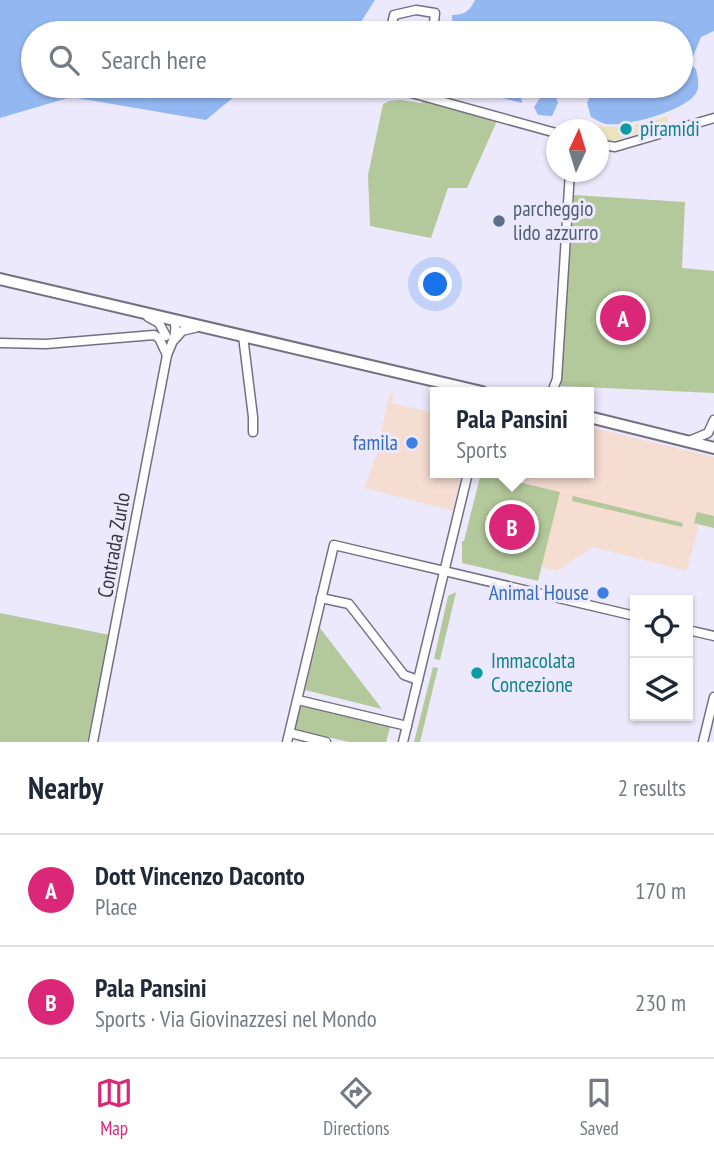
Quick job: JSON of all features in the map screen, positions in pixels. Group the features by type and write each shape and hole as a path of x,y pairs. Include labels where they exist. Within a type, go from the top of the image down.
{"main road":[{"path":"0,279 462,387"},
{"path":"326,356 441,387"},
{"path":"594,421 688,441 714,450"},
{"path":"594,421 714,450"}],"street":[{"path":"393,21 394,15 416,10 435,13 434,21"},
{"path":"432,98 546,131"},
{"path":"609,146 615,147 714,118"},
{"path":"555,387 569,182"},
{"path":"136,311 159,323 170,338"},
{"path":"170,338 176,328 174,320"},
{"path":"170,338 187,329 204,327"},
{"path":"0,343 46,344 154,335 163,344 167,355"},
{"path":"243,336 253,432"},
{"name":"Contrada Zurlo","path":"93,742 170,338"},
{"path":"688,441 708,433 714,420"},
{"path":"403,742 467,478"},
{"path":"326,742 288,738 334,545 630,615"},
{"path":"321,598 349,604 404,676 418,680"},
{"path":"693,631 714,636"},
{"path":"703,742 710,730 714,697"},
{"path":"298,700 407,726"}],"shaded area":[{"path":"389,394 393,394 392,403 430,412 430,478 460,478 453,511 364,488 377,454"},
{"path":"594,428 714,457 714,528 699,525 687,571 593,547 557,571 541,567 559,492 505,478 594,478"}],"green space":[{"path":"400,100 421,103 425,100 497,121 467,188 448,188 431,238 370,226 368,175 383,104"},
{"path":"574,195 685,202 682,268 714,271 714,393 561,386"},
{"path":"480,478 502,478 560,492 538,581 462,563 464,541"},
{"path":"573,496 683,523 682,527 572,501"},
{"path":"697,512 714,516 714,528 694,523"},
{"path":"456,592 440,660 434,659 448,596"},
{"path":"0,613 110,635 87,742 0,742"},
{"path":"320,628 382,709 305,690"},
{"path":"433,667 438,668 420,742 414,742"},
{"path":"301,705 390,727 386,742 349,742 294,729"}],"sand":[{"name":"piramidi","path":"667,116 669,125 609,140 609,127 641,123"}],"water":[{"path":"0,0 375,0 362,21 21,21 21,98 68,98 0,118"},
{"path":"475,0 714,0 714,31 701,37 693,57 693,21 452,21 452,15 466,12"},
{"path":"693,66 696,69 698,83 693,97"},
{"path":"77,98 233,98 206,120"},
{"path":"502,98 521,98 522,103"},
{"path":"540,98 556,98 558,103 552,116 538,115 534,107"},
{"path":"589,98 692,98 670,111 628,123 609,124 609,119 591,117 587,103"}],"place":[{"name":"piramidi","path":"626,129"},
{"name":"parcheggio lido azzurro","path":"499,221"},
{"name":"Dott Vincenzo Daconto","path":"623,318"},
{"name":"famila","path":"412,443"},
{"name":"Pala Pansini","path":"512,527"},
{"name":"Animal House","path":"603,593"},
{"name":"Immacolata Concezione","path":"477,673"}]}
